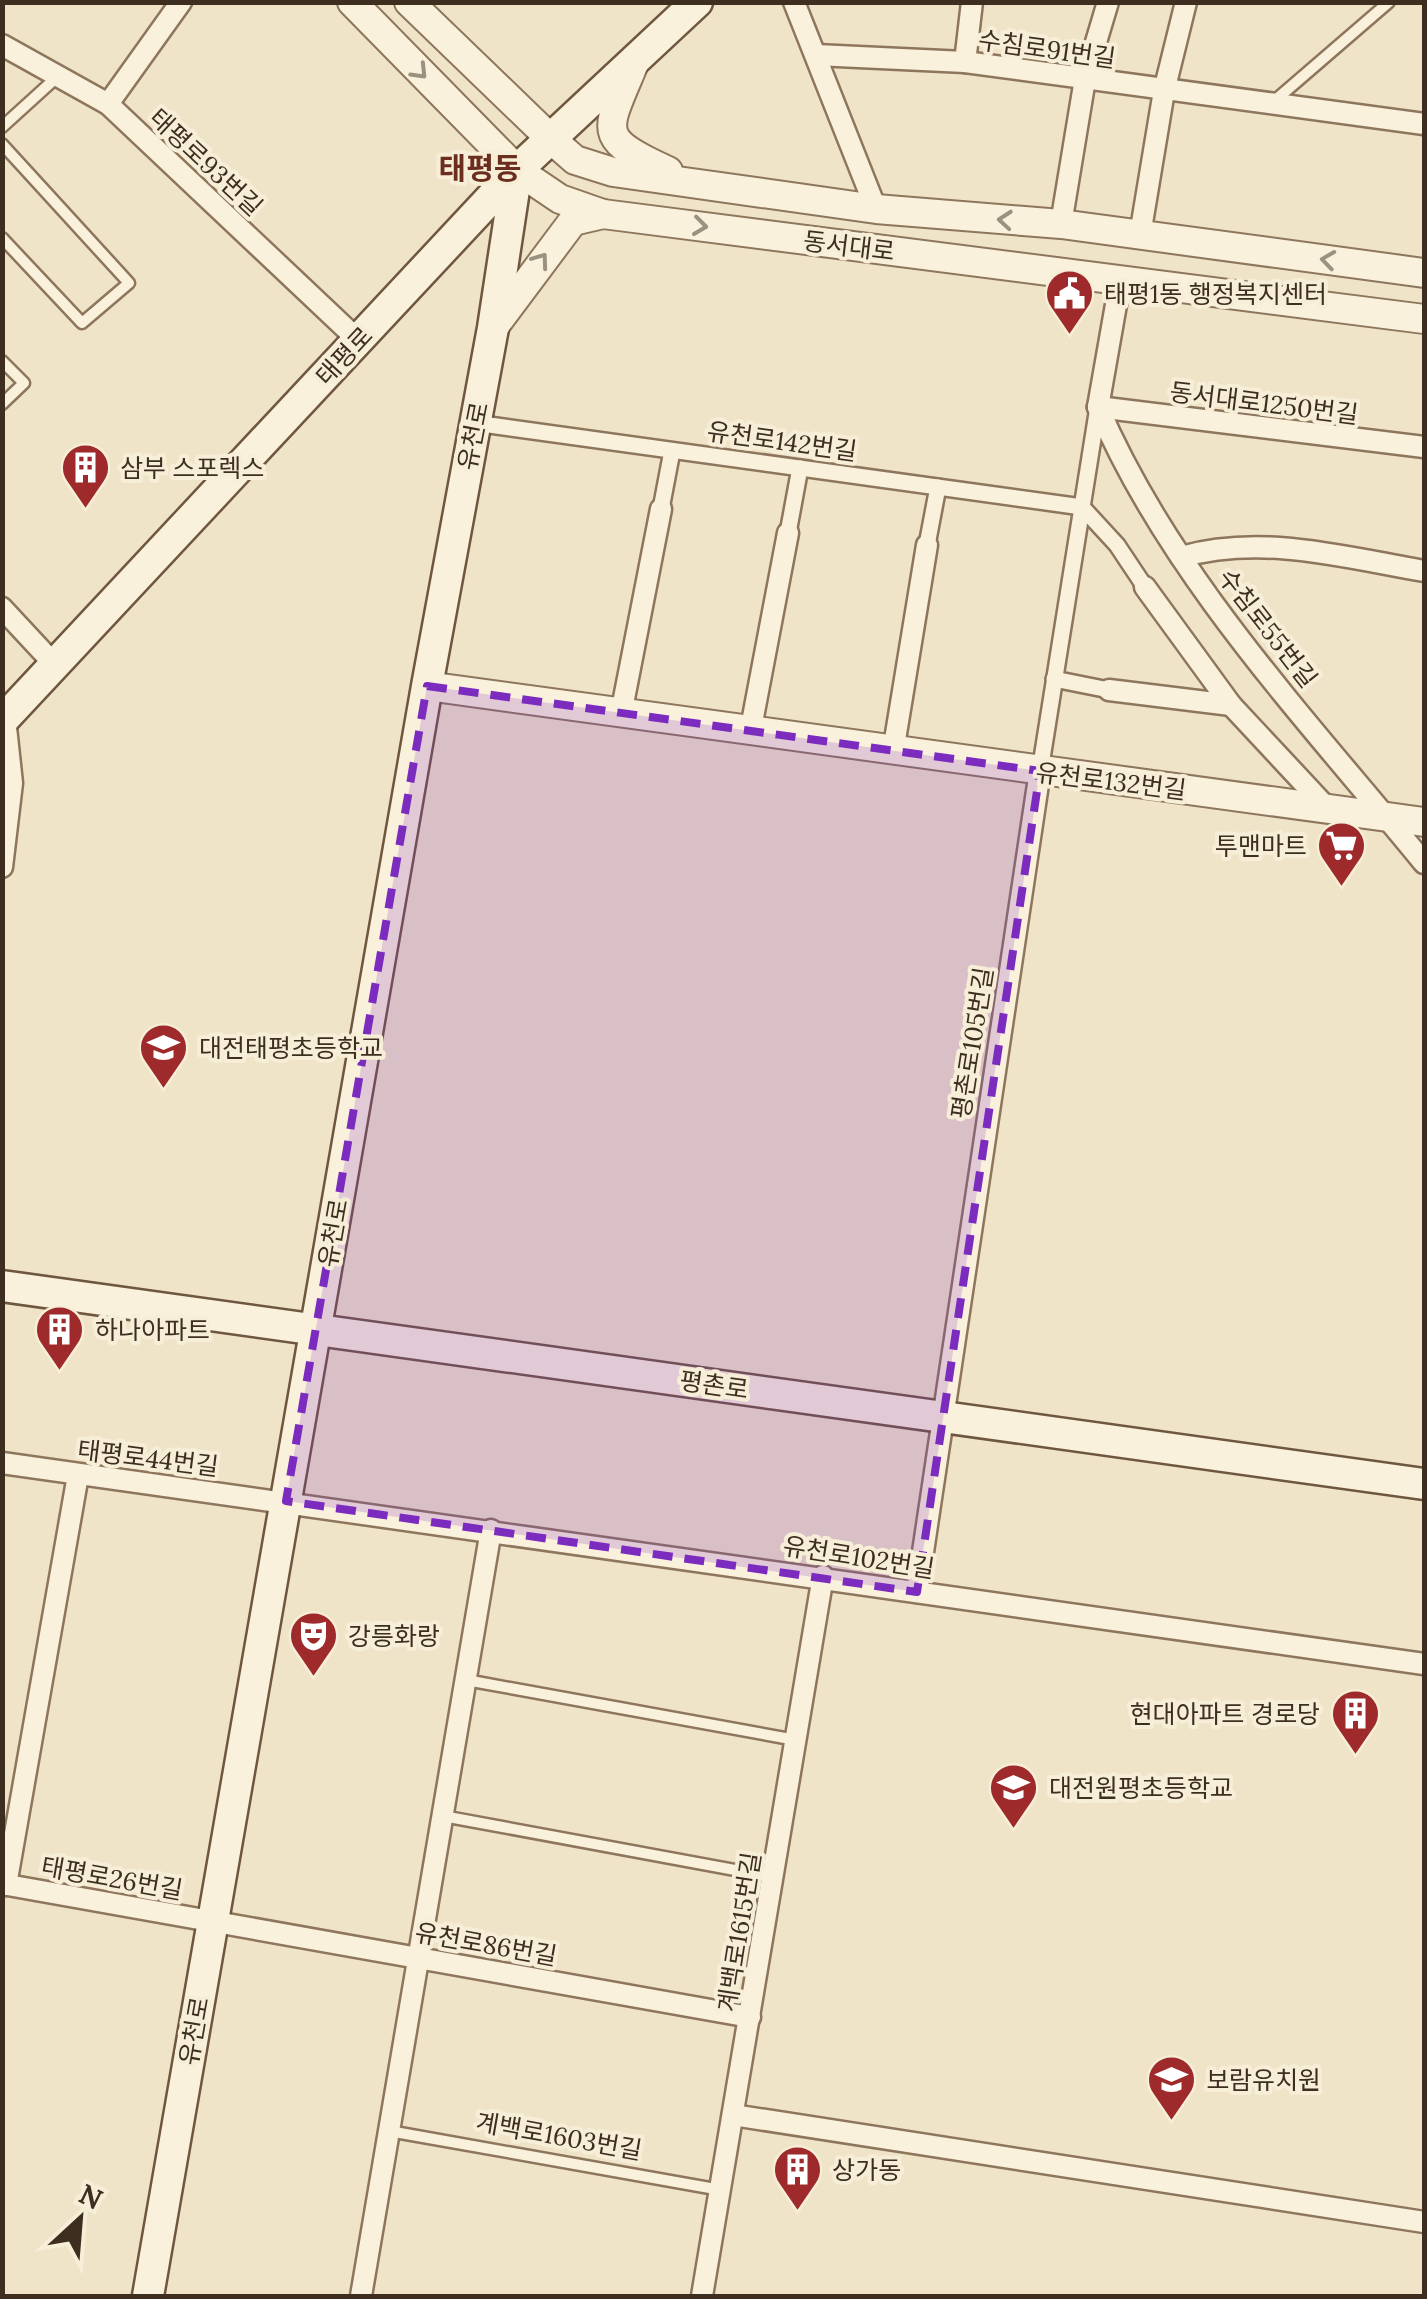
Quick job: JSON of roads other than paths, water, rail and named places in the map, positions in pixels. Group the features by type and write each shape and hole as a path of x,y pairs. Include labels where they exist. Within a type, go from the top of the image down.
{"main road":[{"name":"태평로","path":"4,720 517,170 697,2"},
{"name":"유천로","path":"148,2296 427,686 493,328 517,170"},
{"name":"평촌로","path":"2,1286 1424,1484"}],"street":[{"path":"108,104 181,2"},
{"name":"동서대로","path":"352,2 517,170 560,198 604,214 1424,319"},
{"name":"동서대로","path":"408,2 576,160 613,172 876,209 1062,224 1424,273"},
{"name":"동서대로","path":"794,2 876,209"},
{"path":"965,62 972,2"},
{"path":"1062,224 1085,79 1108,2"},
{"path":"1140,235 1164,91 1186,2"},
{"name":"태평로93번길","path":"2,45 108,104 358,340"},
{"name":"수침로91번길","path":"816,55 965,62 1424,124"},
{"path":"636,61 613,115 614,138 620,149 696,184"},
{"path":"493,328 572,221 604,214"},
{"name":"평촌로105번길","path":"917,1592 1054,679 1120,282"},
{"name":"동서대로1250번길","path":"1098,408 1424,447"},
{"name":"수침로55번길","path":"1098,408 1118,454 1181,557 1424,863"},
{"name":"유천로142번길","path":"475,424 1082,507"},
{"path":"621,714 672,451"},
{"path":"750,733 800,468"},
{"path":"893,752 938,487"},
{"path":"1082,507 1117,544 1232,705 1328,809"},
{"path":"1181,557 1211,548 1272,545 1424,570"},
{"path":"2,608 55,665"},
{"path":"1054,679 1232,705"},
{"name":"유천로132번길","path":"427,686 1424,822"},
{"path":"2,868 12,783 4,720"},
{"name":"태평로44번길","path":"2,1463 286,1501"},
{"path":"4,1884 78,1474"},
{"name":"유천로102번길","path":"286,1501 824,1576 1286,1648 1424,1664"},
{"path":"363,2296 491,1530"},
{"name":"계백로1615번길","path":"702,2296 824,1576"},
{"name":"태평로26번길","path":"4,1884 214,1921"},
{"name":"유천로86번길","path":"214,1921 750,2017"},
{"path":"734,2115 1424,2222"}],"lane":[{"path":"1270,104 1389,2"},
{"path":"2,127 60,75"},
{"path":"2,144 129,283 82,323 2,238"},
{"path":"2,361 24,384 2,404"},
{"path":"466,1680 796,1740"},
{"path":"443,1816 773,1876"},
{"name":"계백로1603번길","path":"389,2131 721,2190"}],"place":[{"name":"태평1동 행정복지센터","path":"1069,336"},
{"name":"삼부 스포렉스","path":"85,510"},
{"name":"투맨마트","path":"1342,888"},
{"name":"대전태평초등학교","path":"164,1090"},
{"name":"하나아파트","path":"60,1372"},
{"name":"강릉화랑","path":"313,1678"},
{"name":"현대아파트 경로당","path":"1355,1756"},
{"name":"대전원평초등학교","path":"1014,1830"},
{"name":"보람유치원","path":"1171,2122"},
{"name":"상가동","path":"797,2212"}],"district":[{"name":"태평동","path":"480,168"}]}
